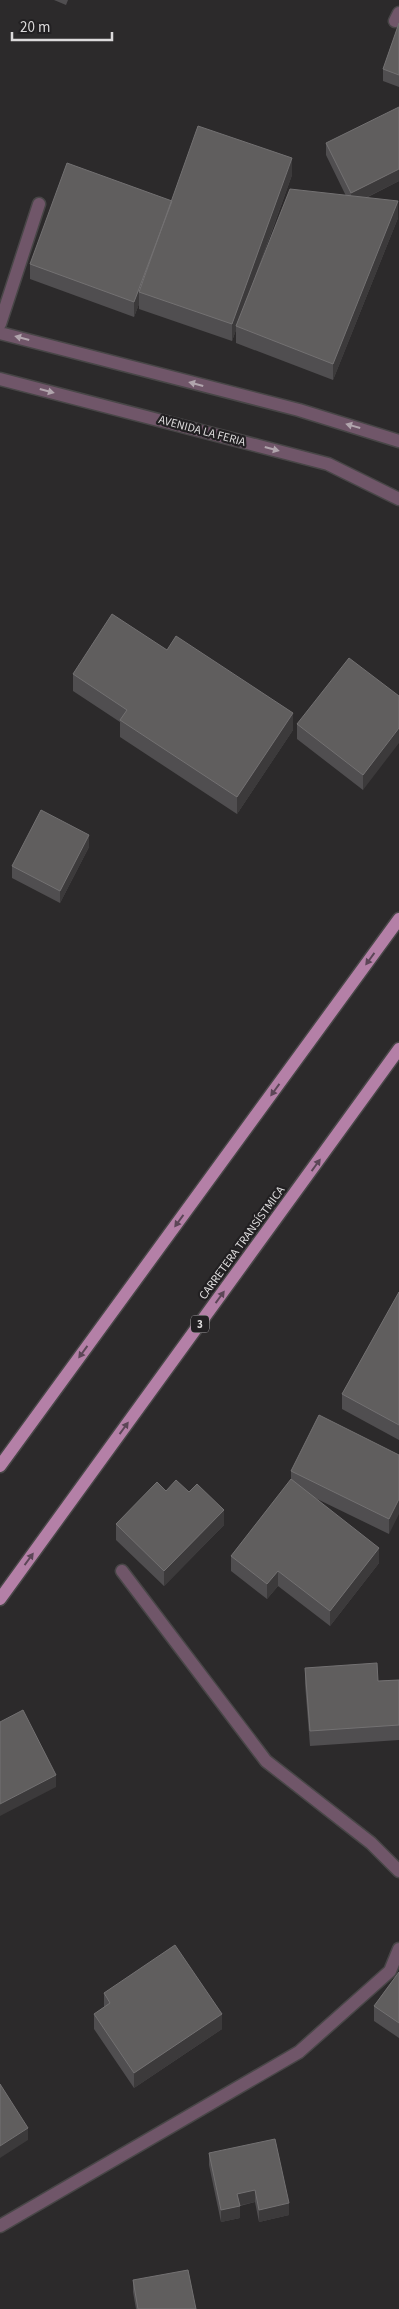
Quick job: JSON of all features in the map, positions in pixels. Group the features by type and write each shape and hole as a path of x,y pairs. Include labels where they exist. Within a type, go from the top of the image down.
{"main road":[{"path":"0,1466 399,919"},
{"name":"CARRETERA TRANSÍSTMICA","path":"0,1599 399,1049"}],"street":[{"path":"0,324 39,204"},
{"path":"0,333 299,410 399,441"},
{"name":"AVENIDA LA FERIA","path":"0,378 328,464 399,499"},
{"path":"122,1570 266,1762 371,1843 399,1871"},
{"path":"0,2226 299,2052 390,1971 399,1949"}],"building":[{"path":"399,23 399,75 383,69"},
{"path":"399,107 399,169 351,193 326,143"},
{"path":"198,126 292,158 232,324 139,292"},
{"path":"67,163 172,201 134,302 30,264"},
{"path":"290,189 398,201 333,364 236,326"},
{"path":"112,614 167,650 176,636 293,713 237,797 120,720 127,710 73,674"},
{"path":"349,658 399,696 399,728 363,775 297,724"},
{"path":"41,810 89,835 60,891 12,866"},
{"path":"399,1292 399,1425 342,1394"},
{"path":"319,1415 399,1455 399,1499 389,1519 291,1471"},
{"path":"291,1479 379,1548 330,1611 278,1571 267,1584 231,1556"},
{"path":"176,1480 189,1492 197,1484 224,1510 164,1571 116,1524 157,1482 166,1491"},
{"path":"377,1663 378,1681 399,1680 399,1725 310,1731 305,1668"},
{"path":"23,1710 56,1775 0,1804 0,1722"},
{"path":"175,1945 222,2014 134,2073 94,2014 110,2003 104,1993"},
{"path":"399,1972 399,2023 374,2006"},
{"path":"0,2084 28,2128 0,2146"},
{"path":"275,2139 289,2203 259,2210 255,2190 237,2194 240,2206 221,2210 209,2153"},
{"path":"188,2270 196,2309 138,2309 133,2280"}]}
